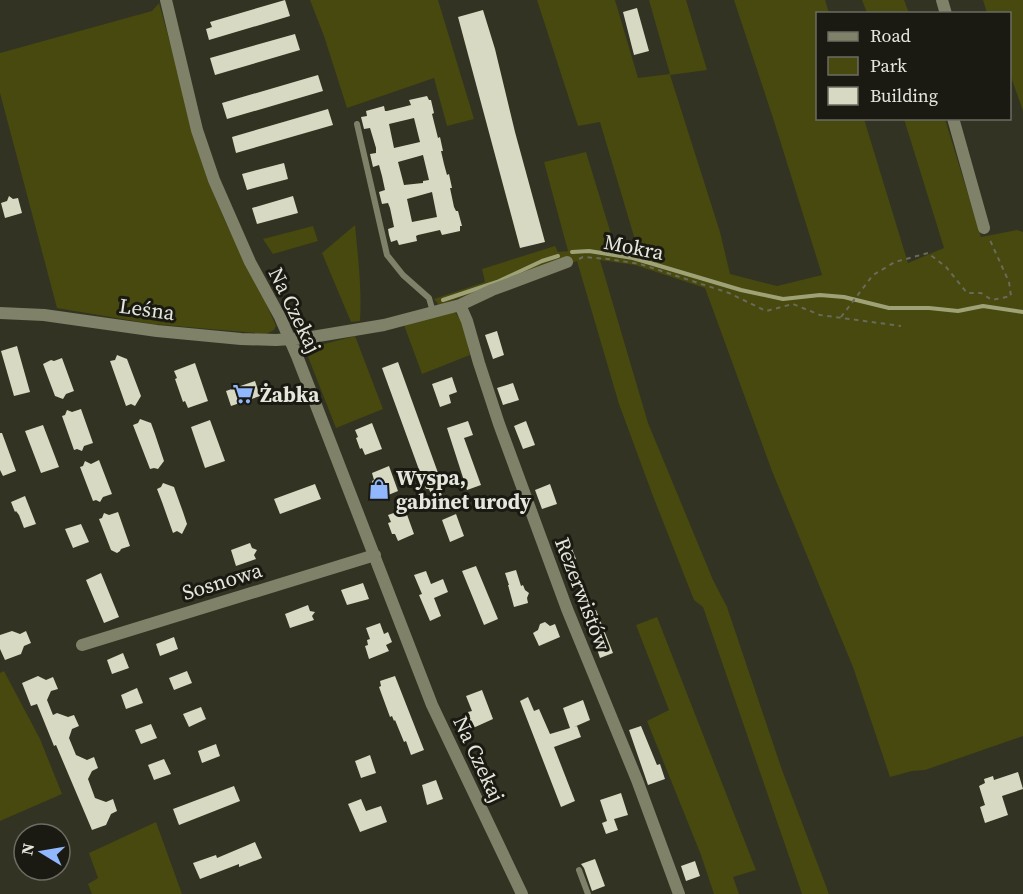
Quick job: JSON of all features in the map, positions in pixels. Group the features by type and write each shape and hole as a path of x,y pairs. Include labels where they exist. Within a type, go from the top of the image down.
{"street":[{"name":"Na Czekaj","path":"166,0 198,130 214,180 250,262 280,317 432,705 522,894"},
{"path":"954,120 984,228"},
{"path":"289,339 384,325 460,305 492,290 567,262"},
{"name":"Rezerwistów","path":"460,305 499,424 563,599 637,780 679,894"},
{"name":"Leśna","path":"0,313 44,315 157,331 231,338 289,339"},
{"name":"Sosnowa","path":"82,645 375,555"}],"lane":[{"path":"357,124 387,255 402,275 429,298 433,312"},
{"path":"579,870 588,894"}],"path":[{"path":"840,318 873,276 895,262 928,253 946,267 967,293 981,293 992,300 1011,296 1009,282 984,228"},
{"name":"Mokra","path":"567,262 583,257 640,264 729,293 766,311 793,304 820,315 901,326"}],"green space":[{"path":"310,0 438,0 474,119 447,126 434,78 347,108"},
{"path":"537,0 615,0 638,78 670,74 649,0 686,0 707,70 670,75 720,232 730,274 777,286 822,275 734,0 825,0 829,12 816,12 816,120 864,120 908,263 944,248 904,120 945,120 981,237 1017,230 1023,232 1023,736 925,770 890,777 853,667 772,471 705,288 635,265 600,260 648,423 713,580 727,607 782,770 829,894 802,894 703,607 694,600 619,404 577,261 491,296 487,288 439,305 434,299 485,282 482,269 555,246 558,252 568,251 544,162 586,152 615,247 638,250 600,122 578,126"},
{"path":"862,0 904,0 909,12 867,12"},
{"path":"983,0 1023,0 1023,111 1011,77 1011,12 987,12"},
{"path":"159,3 208,181 276,326 274,330 266,334 152,324 57,308 0,93 0,53 152,11"},
{"path":"355,225 360,285 360,321 351,322 322,253"},
{"path":"313,226 318,241 273,254 263,239"},
{"path":"455,312 463,324 470,355 422,374 404,325"},
{"path":"355,336 383,409 336,428 305,349"},
{"path":"657,617 756,870 733,877 739,894 714,894 701,855 647,721 669,710 636,625"},
{"path":"4,671 40,739 62,794 0,821 0,673"},
{"path":"156,822 182,894 92,894 88,884 98,878 89,853"}],"building":[{"path":"285,0 290,16 209,40 206,29 212,27 210,22"},
{"path":"637,8 649,51 634,55 623,12"},
{"path":"483,10 545,242 520,248 458,17"},
{"path":"295,34 300,50 215,75 210,58"},
{"path":"318,75 323,91 227,119 222,103"},
{"path":"427,96 431,100 434,113 432,114 438,138 440,137 444,164 447,175 449,174 454,207 458,211 462,226 460,226 460,231 442,235 440,230 418,235 416,236 417,241 399,245 397,240 391,242 388,229 394,227 390,208 388,203 382,204 379,192 385,190 382,176 379,165 373,167 370,154 376,153 376,148 370,128 364,129 361,117 367,116 366,111 384,106 387,111 411,105 409,100","holes":["414,118 420,142 394,148 389,124","423,155 429,180 404,185 398,162","432,192 437,217 412,222 407,199"]},
{"path":"328,109 333,125 236,153 232,137"},
{"path":"284,163 288,179 247,190 242,174"},
{"path":"9,196 13,199 18,198 22,213 5,218 1,203 7,201"},
{"path":"293,196 298,213 257,224 252,208"},
{"path":"497,331 504,355 493,359 485,335"},
{"path":"17,346 30,392 14,396 1,351"},
{"path":"117,355 127,359 141,396 135,406 131,404 126,406 110,361 115,360"},
{"path":"62,358 74,391 66,394 63,399 55,396 43,364"},
{"path":"398,362 442,484 438,486 443,498 434,501 429,489 426,489 382,368"},
{"path":"195,363 208,401 188,408 185,401 183,402 174,371"},
{"path":"452,377 457,392 449,395 451,403 440,407 432,384"},
{"name":"Żabka","path":"255,381 260,396 231,406 226,391"},
{"path":"513,383 519,400 503,405 497,388"},
{"path":"81,409 93,443 84,446 82,451 74,450 62,416 67,410 72,412"},
{"path":"140,419 151,423 155,434 164,461 158,469 150,469 133,425"},
{"path":"210,420 225,461 205,468 191,427"},
{"path":"468,421 473,435 464,438 481,485 467,490 447,428"},
{"path":"526,421 535,445 523,449 514,426"},
{"path":"372,423 382,449 365,455 362,448 360,449 355,430"},
{"path":"43,425 59,467 41,473 25,431"},
{"path":"0,433 2,433 16,471 3,476 0,470"},
{"path":"99,460 112,494 103,497 100,502 93,501 80,467 85,461 91,464"},
{"path":"389,466 398,491 381,498 372,481 374,480 372,473"},
{"path":"163,483 174,487 187,524 182,534 177,531 173,533 157,489"},
{"path":"315,484 321,499 280,514 274,499"},
{"path":"550,484 557,504 542,509 535,490"},
{"path":"25,496 36,524 24,528 11,502"},
{"path":"405,509 414,534 398,541 395,534 392,534 388,515"},
{"path":"118,512 130,546 117,553 111,550 99,519 104,513 109,515"},
{"path":"456,514 464,536 450,542 442,520"},
{"path":"81,524 89,542 73,548 65,529"},
{"path":"561,540 569,541 576,559 562,565 555,546"},
{"path":"250,543 252,548 257,550 254,555 256,559 236,566 231,550"},
{"path":"476,566 498,619 484,625 462,571"},
{"path":"516,570 521,586 523,585 529,593 528,603 514,607 505,573"},
{"path":"426,571 431,584 443,579 448,592 434,598 441,616 430,621 419,595 422,594 414,575"},
{"path":"101,573 119,617 104,623 86,580"},
{"path":"363,583 369,599 347,605 341,590"},
{"path":"308,605 310,611 315,612 312,616 314,620 290,628 285,614"},
{"path":"596,610 613,653 600,658 596,646 598,646 583,615"},
{"path":"545,622 550,626 555,624 560,637 539,646 533,633 538,630 540,624"},
{"path":"380,623 384,634 388,632 392,642 386,645 389,651 369,659 365,646 368,645 367,640 370,639 366,628"},
{"path":"12,631 20,634 26,631 31,643 24,646 21,654 5,660 0,649 0,635"},
{"path":"174,637 178,649 160,656 156,644"},
{"path":"123,653 129,668 112,674 107,660"},
{"path":"187,671 192,683 174,690 169,678"},
{"path":"38,676 46,680 53,677 58,689 51,691 47,700 53,715 57,713 68,717 74,715 79,726 72,729 69,738 76,755 87,760 94,757 98,768 92,771 88,779 95,798 106,802 113,799 117,811 111,814 106,825 92,830 37,704 31,706 22,683"},
{"path":"395,676 424,750 411,755 395,720 392,716 390,717 379,687 381,686 380,681"},
{"path":"137,688 143,703 126,709 121,695"},
{"path":"482,690 493,719 462,733 457,720 470,716 468,712 472,711 466,696"},
{"path":"528,697 534,711 539,709 550,734 570,728 563,708 583,700 590,720 574,727 577,726 581,737 554,747 575,801 561,807 520,701"},
{"path":"201,707 206,719 189,727 183,714"},
{"path":"151,724 157,738 141,744 135,730"},
{"path":"641,726 665,779 648,785 629,730"},
{"path":"216,744 220,756 202,763 198,751"},
{"path":"370,755 376,773 361,778 355,761"},
{"path":"164,759 171,774 154,780 148,765"},
{"path":"1018,772 1023,789 1002,796 1008,815 985,823 980,807 985,805 979,786 985,783 984,779 993,776 994,780"},
{"path":"436,780 443,799 427,805 422,785"},
{"path":"234,786 240,801 179,825 173,809"},
{"path":"621,793 628,815 614,819 618,830 606,834 602,823 607,821 600,800"},
{"path":"361,799 366,811 381,806 387,822 360,832 348,804"},
{"path":"255,842 262,858 200,879 193,863 216,855 217,858"},
{"path":"595,859 605,886 592,891 581,864"},
{"path":"695,861 700,876 686,881 681,866"}],"waterway":[{"path":"572,252 589,251 633,258 741,290 783,299 820,295 844,297 889,308 958,311 983,306 1023,312"},
{"path":"443,300 497,282 558,256"}],"place":[{"name":"Żabka","path":"243,394"},
{"name":"Wyspa, gabinet urody","path":"379,489"}]}
